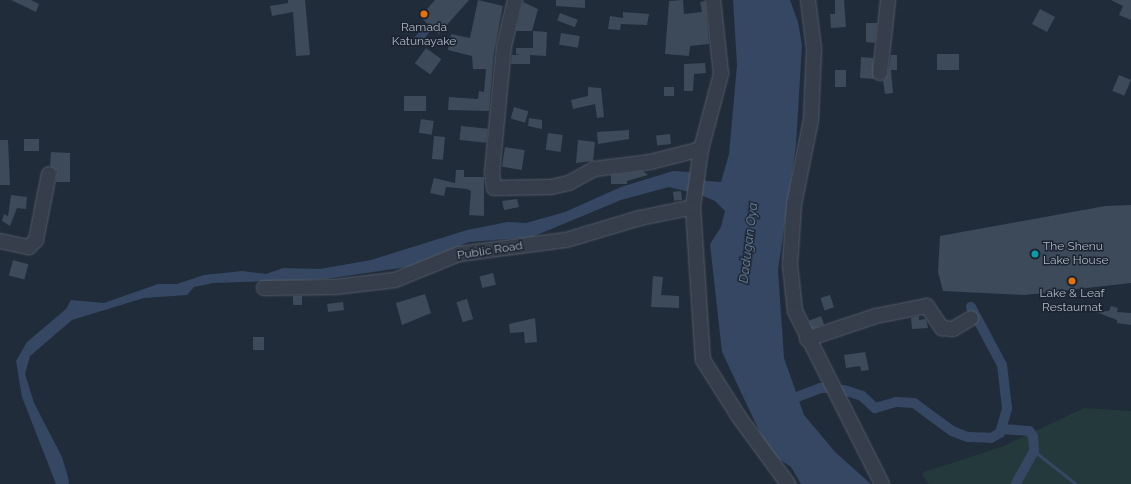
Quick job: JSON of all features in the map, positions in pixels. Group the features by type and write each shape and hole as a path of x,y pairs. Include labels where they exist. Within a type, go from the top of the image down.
{"street":[{"path":"514,0 504,46 492,173 494,188 551,186 568,183 594,169 650,162 701,149"},
{"path":"713,0 721,74 701,149 694,202 704,360 738,417 788,484"},
{"path":"808,0 814,49 811,120 794,204 790,264 795,311 807,339 882,484"},
{"path":"880,73 888,0"},
{"path":"0,241 29,246 36,240 50,174"},
{"name":"Public Road","path":"264,288 335,287 395,280 459,254 566,240 694,202"},
{"path":"807,339 876,316 927,306 942,328 953,329 971,318"}],"green space":[{"path":"1084,408 1131,411 1131,484 929,484 921,473 1004,446"}],"water":[{"name":"Dadugan Oya","path":"733,0 790,0 798,22 802,45 796,145 778,270 784,358 804,415 836,453 871,484 801,484 791,467 773,455 765,443 722,352 710,244 721,227 725,211 715,201 701,195 669,187 621,200 532,237 469,242 407,267 326,279 213,283 194,287 187,295 144,298 72,320 30,356 25,374 34,403 62,457 68,477 69,484 56,484 22,397 16,361 27,342 66,309 71,300 104,303 158,284 177,284 204,275 242,271 266,274 283,268 320,269 371,260 467,230 508,222 526,223 565,212 621,187 673,171 690,172 707,181 721,182 729,154 737,65"},
{"path":"425,25 431,30 420,44 413,39"}],"building":[{"path":"11,0 31,0 39,4 36,12"},
{"path":"288,0 305,0 310,55 296,56 293,12 272,16 270,6 288,3"},
{"path":"435,0 469,0 439,34 420,17"},
{"path":"478,0 503,6 494,52 489,111 448,110 449,97 478,99 479,91 484,92 486,69 473,69 472,56 448,50 451,34 470,38"},
{"path":"556,0 585,0 585,8 556,6"},
{"path":"683,0 684,14 702,12 700,2 705,1 709,44 690,46 689,56 665,54 669,1"},
{"path":"835,0 844,0 846,27 831,28 830,14 835,14"},
{"path":"1111,0 1131,0 1131,20 1119,15 1123,6"},
{"path":"523,2 538,9 532,31 516,31"},
{"path":"1040,9 1055,17 1047,32 1032,24"},
{"path":"623,12 649,14 647,25 621,24 620,30 608,29 610,16 623,18"},
{"path":"560,13 578,20 575,27 557,20"},
{"path":"866,23 877,23 875,43 866,42"},
{"path":"533,31 547,32 546,56 530,55 530,64 511,64 512,55 520,55 516,54 516,48 533,48"},
{"path":"561,33 580,36 578,48 559,45"},
{"path":"426,48 441,59 430,75 415,63"},
{"path":"937,54 959,54 959,70 937,70"},
{"path":"891,55 897,55 897,70 891,70 893,93 885,94 883,81 888,74"},
{"path":"861,57 873,58 874,79 860,78"},
{"path":"705,63 706,73 694,74 693,91 684,91 684,64"},
{"path":"835,70 846,70 846,87 835,87"},
{"path":"1119,75 1131,80 1124,96 1112,91"},
{"path":"588,87 601,88 604,117 597,118 595,104 573,109 571,100 588,96"},
{"path":"664,87 674,87 674,96 664,96"},
{"path":"404,96 426,96 426,111 404,111"},
{"path":"514,107 528,111 525,123 511,119"},
{"path":"529,118 542,120 542,129 528,126"},
{"path":"421,119 434,121 432,135 419,133"},
{"path":"461,126 488,129 486,143 460,140"},
{"path":"629,130 629,139 598,144 597,132"},
{"path":"548,133 563,135 560,152 546,150"},
{"path":"670,134 671,144 657,145 656,135"},
{"path":"434,136 445,137 443,160 432,159"},
{"path":"24,139 39,139 39,151 24,151"},
{"path":"0,140 8,140 10,185 0,185"},
{"path":"578,140 595,142 593,161 576,163"},
{"path":"505,147 525,150 522,170 502,167"},
{"path":"51,152 70,153 70,182 56,182 57,171 50,166"},
{"path":"456,170 464,170 464,177 484,177 484,216 469,215 471,191 467,189 446,187 444,196 430,193 434,178 455,183"},
{"path":"643,171 648,175 627,181 627,184 611,184 611,175"},
{"path":"681,191 682,200 674,201 673,192"},
{"path":"11,195 27,197 26,209 17,208 10,226 2,221 4,214 8,216"},
{"path":"517,199 519,207 504,210 502,201"},
{"name":"The Shenu Lake House","path":"1131,205 1131,283 1025,295 943,291 938,272 940,236 1105,206"},
{"path":"13,260 28,264 24,280 9,275"},
{"path":"493,273 496,285 482,288 479,276"},
{"path":"653,276 663,277 661,295 679,296 679,308 651,307"},
{"path":"425,294 431,313 402,325 396,303"},
{"path":"830,295 834,307 825,310 820,298"},
{"path":"293,296 302,296 302,305 293,305"},
{"path":"467,299 473,319 463,322 456,302"},
{"path":"343,302 344,310 328,312 327,304"},
{"path":"1111,306 1118,308 1117,312 1131,313 1131,325 1117,323 1117,320 1096,312 1109,311"},
{"path":"821,316 824,324 812,329 809,321"},
{"path":"919,316 919,320 926,319 928,328 912,329 911,318"},
{"path":"535,318 537,342 525,343 524,332 510,333 509,324"},
{"path":"253,337 264,337 264,350 253,350"},
{"path":"865,352 869,370 861,371 860,366 846,368 844,355"}],"waterway":[{"path":"844,390 862,396 875,408 896,402 914,403 952,431 968,437 991,438 1000,433 1007,408 1002,365 971,307"},
{"path":"784,402 820,388 831,388"},
{"path":"1002,429 1029,431 1033,436 1034,451 1016,484"},
{"path":"1034,451 1076,484"}],"place":[{"name":"Ramada Katunayake","path":"424,14"},
{"name":"The Shenu Lake House","path":"1035,254"},
{"name":"Lake & Leaf Restaurnat","path":"1072,281"}]}
